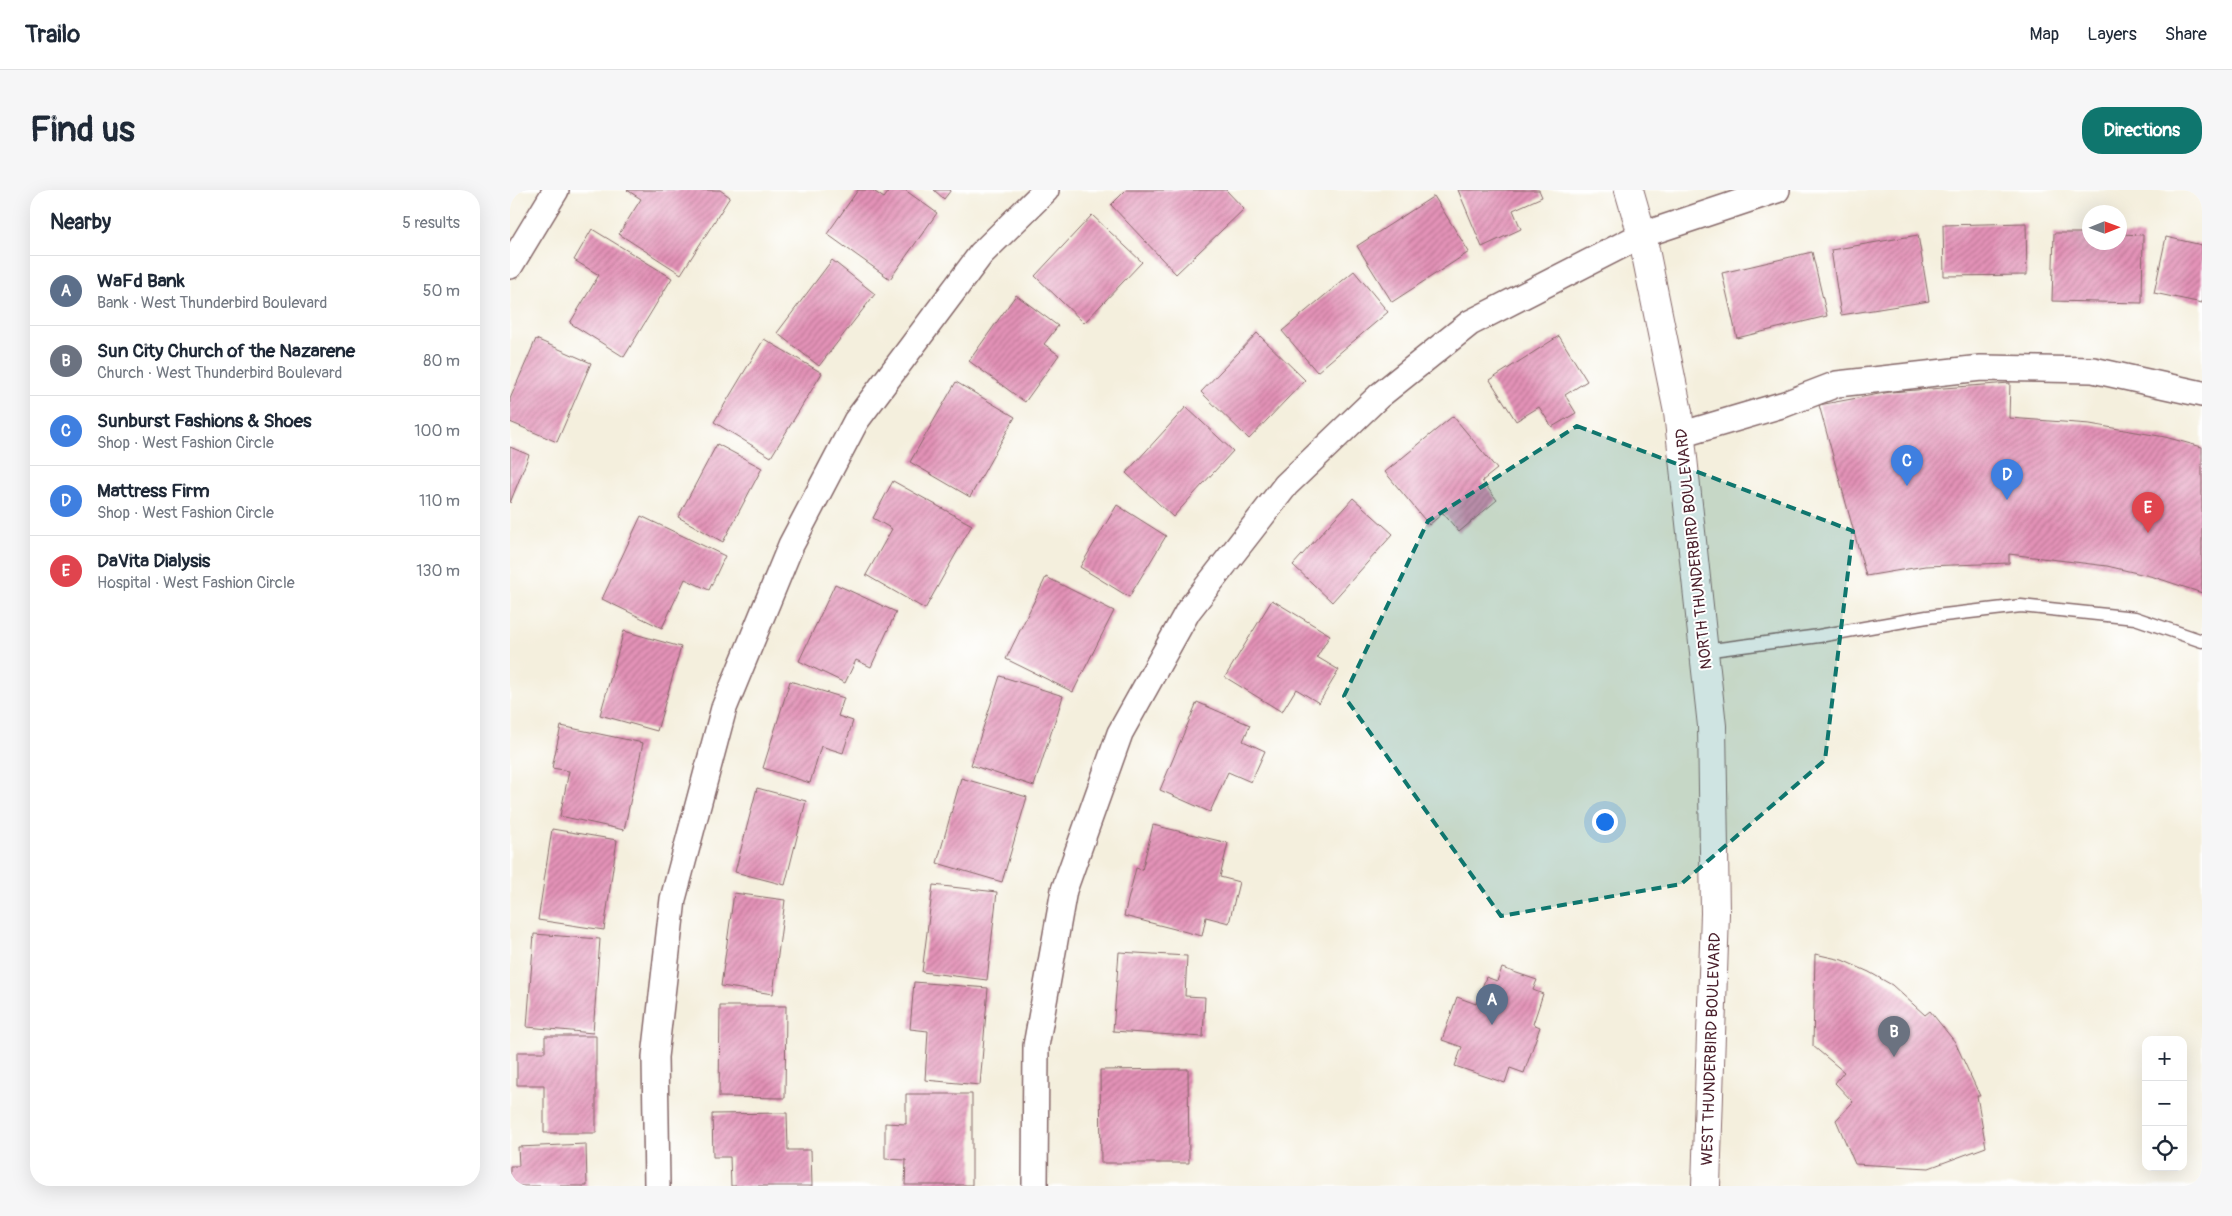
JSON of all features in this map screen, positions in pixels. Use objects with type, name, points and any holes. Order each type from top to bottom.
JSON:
[{"type":"street","points":[[510,266],[556,190]]},
{"type":"street","points":[[657,1186],[655,1057],[673,899],[724,708],[791,545],[856,421],[981,254],[1046,190]]},
{"type":"street","name":"NORTH THUNDERBIRD BOULEVARD","points":[[1629,190],[1642,235],[1678,412],[1712,726],[1715,913]]},
{"type":"street","points":[[1035,1186],[1036,1046],[1064,890],[1120,733],[1188,611],[1286,485],[1379,396],[1470,324],[1642,235],[1777,190]]},
{"type":"street","points":[[1680,435],[1785,404],[1836,384],[1980,368],[2093,370],[2202,394]]},
{"type":"street","name":"WEST THUNDERBIRD BOULEVARD","points":[[1706,1186],[1715,913]]},
{"type":"lane","points":[[1704,651],[1819,636],[1927,617],[2021,606],[2135,618],[2202,641]]},
{"type":"highlighted area","points":[[1577,426],[1853,531],[1825,760],[1681,884],[1501,916],[1344,696],[1428,521]]},
{"type":"building","points":[[627,190],[720,190],[730,197],[681,274],[619,234],[641,199]]},
{"type":"building","points":[[858,190],[872,190],[884,198],[890,190],[905,190],[937,213],[890,279],[827,234]]},
{"type":"building","points":[[934,190],[951,190],[944,199]]},
{"type":"building","points":[[1126,190],[1226,190],[1244,209],[1176,274],[1111,205]]},
{"type":"building","points":[[1458,190],[1539,190],[1542,197],[1513,210],[1521,229],[1482,247]]},
{"type":"building","points":[[1434,196],[1469,252],[1392,302],[1357,246]]},
{"type":"building","points":[[1092,215],[1142,262],[1084,323],[1035,276]]},
{"type":"building","points":[[2026,223],[2027,275],[1944,276],[1943,225]]},
{"type":"building","points":[[592,229],[672,278],[624,357],[570,323],[599,275],[574,260]]},
{"type":"building","points":[[2054,233],[2082,233],[2082,250],[2127,250],[2127,234],[2143,235],[2142,303],[2052,301]]},
{"type":"building","points":[[1918,235],[1929,301],[1841,315],[1831,250]]},
{"type":"building","points":[[2166,237],[2202,245],[2202,303],[2154,293]]},
{"type":"building","points":[[1812,252],[1827,316],[1737,338],[1722,273]]},
{"type":"building","points":[[832,260],[875,294],[819,366],[777,333]]},
{"type":"building","points":[[1354,271],[1388,312],[1317,372],[1282,331]]},
{"type":"building","points":[[1016,295],[1058,326],[1044,344],[1059,355],[1025,402],[969,361]]},
{"type":"building","points":[[1257,333],[1305,380],[1249,439],[1201,392]]},
{"type":"building","points":[[1559,336],[1587,381],[1565,395],[1576,413],[1552,427],[1539,407],[1516,421],[1490,380]]},
{"type":"building","points":[[536,339],[591,363],[557,442],[510,422],[510,399]]},
{"type":"building","points":[[764,339],[822,373],[771,457],[714,422]]},
{"type":"building","points":[[956,382],[1015,417],[970,497],[910,462]]},
{"type":"building","points":[[2010,383],[2009,418],[2090,424],[2165,437],[2202,447],[2202,593],[2154,577],[2107,566],[2009,554],[2009,563],[1925,566],[1866,576],[1819,405],[1890,392]]},
{"type":"building","points":[[1186,407],[1233,451],[1173,517],[1126,473]]},
{"type":"building","points":[[1453,416],[1497,469],[1482,481],[1497,500],[1459,532],[1443,513],[1429,525],[1385,472]]},
{"type":"building","points":[[717,444],[762,468],[723,542],[678,517]]},
{"type":"building","points":[[510,447],[529,455],[510,503]]},
{"type":"building","points":[[893,481],[972,525],[925,609],[866,575],[892,529],[873,518]]},
{"type":"building","points":[[1353,498],[1393,534],[1332,602],[1293,565]]},
{"type":"building","points":[[1117,505],[1166,536],[1129,597],[1080,567]]},
{"type":"building","points":[[641,516],[725,556],[709,590],[685,579],[662,628],[602,599]]},
{"type":"building","points":[[1046,577],[1114,611],[1073,692],[1006,659]]},
{"type":"building","points":[[835,584],[896,612],[871,667],[856,660],[845,683],[799,661]]},
{"type":"building","points":[[1272,600],[1330,635],[1317,657],[1339,670],[1319,703],[1296,689],[1282,712],[1225,677]]},
{"type":"building","points":[[624,631],[681,647],[657,731],[600,715]]},
{"type":"building","points":[[1000,676],[1063,696],[1034,786],[971,765]]},
{"type":"building","points":[[790,681],[844,698],[838,716],[853,721],[843,753],[821,746],[810,783],[763,768]]},
{"type":"building","points":[[1197,702],[1250,725],[1243,741],[1265,751],[1251,782],[1228,772],[1210,812],[1160,790]]},
{"type":"building","points":[[561,726],[643,743],[624,830],[560,816],[569,771],[552,768]]},
{"type":"building","points":[[961,778],[1027,797],[1002,882],[937,863]]},
{"type":"building","points":[[757,788],[806,801],[785,885],[735,872]]},
{"type":"building","points":[[1153,825],[1228,843],[1220,877],[1239,882],[1229,923],[1206,917],[1202,936],[1124,916],[1136,868],[1142,870]]},
{"type":"building","points":[[552,829],[617,840],[604,930],[538,920]]},
{"type":"building","points":[[933,885],[997,892],[987,980],[922,972]]},
{"type":"building","points":[[734,893],[785,900],[773,994],[721,986]]},
{"type":"building","points":[[534,934],[600,939],[593,1033],[527,1027]]},
{"type":"building","points":[[1119,952],[1187,956],[1185,996],[1205,997],[1203,1037],[1113,1031]]},
{"type":"building","points":[[1815,954],[1842,960],[1869,972],[1892,985],[1925,1015],[1930,1011],[1955,1042],[1980,1096],[1977,1096],[1986,1147],[1929,1168],[1855,1164],[1836,1120],[1853,1102],[1835,1083],[1844,1072],[1813,1046]]},
{"type":"building","points":[[1502,968],[1537,980],[1533,990],[1543,994],[1533,1024],[1540,1027],[1524,1073],[1510,1068],[1505,1083],[1455,1066],[1462,1047],[1442,1040],[1457,997],[1476,1004],[1486,977],[1497,981]]},
{"type":"building","points":[[914,982],[988,988],[980,1085],[925,1080],[928,1031],[910,1029]]},
{"type":"building","points":[[720,1006],[786,1006],[785,1098],[719,1097]]},
{"type":"building","points":[[545,1036],[596,1036],[596,1133],[544,1133],[544,1085],[517,1085],[517,1052],[545,1052]]},
{"type":"building","points":[[1188,1069],[1189,1163],[1101,1163],[1100,1070]]},
{"type":"building","points":[[906,1094],[972,1094],[972,1185],[905,1185],[906,1160],[885,1159],[885,1123],[906,1124]]},
{"type":"building","points":[[787,1113],[788,1150],[811,1150],[812,1186],[731,1186],[730,1157],[713,1157],[712,1114]]},
{"type":"building","points":[[586,1144],[587,1186],[510,1186],[510,1166],[519,1166],[518,1147]]},
{"type":"place","name":"Sunburst Fashions & Shoes","points":[[1907,486]]},
{"type":"place","name":"Mattress Firm","points":[[2007,500]]},
{"type":"place","name":"DaVita Dialysis","points":[[2148,533]]},
{"type":"place","name":"WaFd Bank","points":[[1492,1025]]},
{"type":"place","name":"Sun City Church of the Nazarene","points":[[1894,1057]]}]
